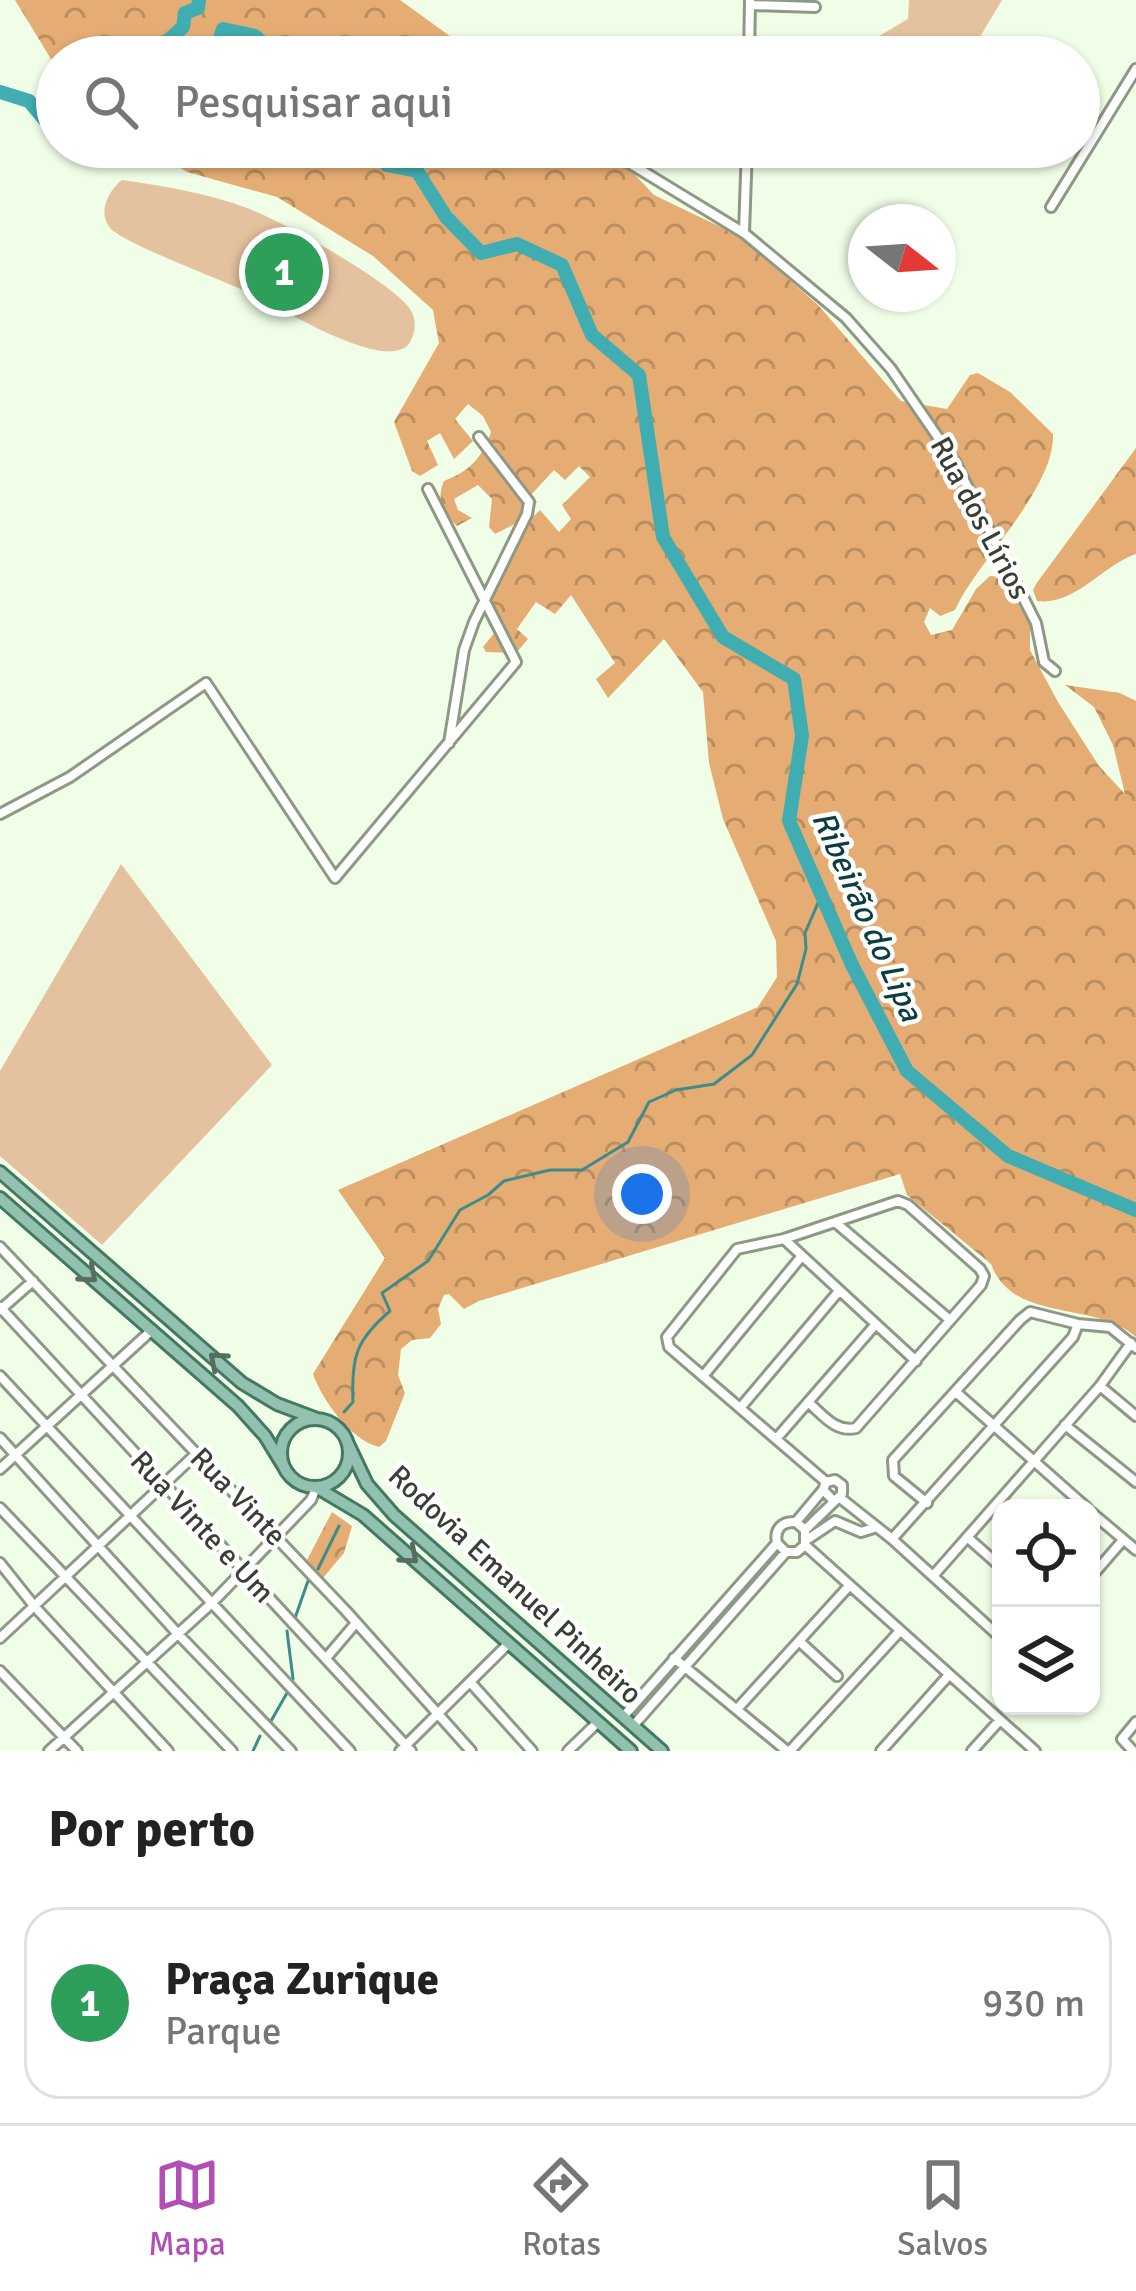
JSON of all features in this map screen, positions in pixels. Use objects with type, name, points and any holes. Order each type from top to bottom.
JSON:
[{"type":"main road","points":[[0,1172],[242,1383],[277,1404],[336,1426],[348,1444],[348,1460],[341,1474],[330,1484],[303,1485],[284,1467],[252,1419],[0,1198]]},
{"type":"main road","points":[[284,1467],[281,1451],[286,1435],[304,1420],[316,1419]]},
{"type":"main road","name":"Rodovia Emanuel Pinheiro","points":[[348,1444],[367,1484],[394,1515],[662,1751]]},
{"type":"main road","name":"Rodovia Emanuel Pinheiro","points":[[316,1487],[363,1515],[631,1751]]},
{"type":"street","points":[[749,36],[750,2],[815,7]]},
{"type":"street","points":[[1100,127],[1136,69]]},
{"type":"street","name":"Rua dos Lírios","points":[[637,168],[744,233],[846,318],[901,382],[955,462],[1036,623],[1044,662],[1054,671]]},
{"type":"street","points":[[744,233],[746,168]]},
{"type":"street","points":[[1051,207],[1075,168]]},
{"type":"street","points":[[447,748],[464,650],[529,502],[478,436]]},
{"type":"street","points":[[0,814],[70,777],[206,683],[334,878],[516,662],[428,489]]},
{"type":"street","points":[[809,1402],[834,1424],[847,1431],[856,1428],[981,1286],[980,1269],[908,1205],[898,1201],[737,1249],[667,1337],[669,1347],[741,1406],[836,1498],[892,1539],[992,1630]]},
{"type":"street","points":[[835,1222],[950,1320]]},
{"type":"street","points":[[784,1238],[916,1361]]},
{"type":"street","name":"Rua Vinte","points":[[0,1247],[276,1536],[471,1751]]},
{"type":"street","points":[[704,1375],[801,1258]]},
{"type":"street","points":[[0,1309],[33,1281]]},
{"type":"street","points":[[741,1406],[839,1291]]},
{"type":"street","name":"Rua Vinte e Um","points":[[0,1309],[327,1657],[406,1749],[508,1643]]},
{"type":"street","points":[[926,1503],[894,1476],[893,1460],[1030,1312],[1110,1327],[1133,1346],[1001,1499]]},
{"type":"street","points":[[776,1439],[876,1324]]},
{"type":"street","points":[[892,1539],[996,1427],[1073,1337],[1078,1324]]},
{"type":"street","points":[[0,1469],[152,1330]]},
{"type":"street","points":[[0,1376],[350,1751]]},
{"type":"street","points":[[1100,1386],[1136,1416]]},
{"type":"street","points":[[957,1393],[1076,1499]]},
{"type":"street","points":[[1065,1425],[1136,1482]]},
{"type":"street","points":[[0,1438],[291,1751]]},
{"type":"street","points":[[0,1638],[196,1454]]},
{"type":"street","points":[[777,1543],[786,1552],[797,1552],[842,1485],[835,1480],[825,1486],[796,1522]]},
{"type":"street","points":[[49,1751],[213,1602],[311,1500],[316,1487]]},
{"type":"street","points":[[0,1508],[232,1751]]},
{"type":"street","points":[[933,1576],[992,1509]]},
{"type":"street","points":[[1100,1520],[1136,1550]]},
{"type":"street","points":[[628,1721],[674,1658],[777,1543],[778,1529],[789,1521],[796,1522],[849,1586],[1035,1751]]},
{"type":"street","points":[[806,1538],[835,1521],[861,1532],[877,1527]]},
{"type":"street","points":[[967,1537],[992,1560]]},
{"type":"street","points":[[1100,1566],[1123,1540]]},
{"type":"street","points":[[628,1721],[687,1668],[786,1552]]},
{"type":"street","points":[[0,1564],[5,1577],[168,1751]]},
{"type":"street","points":[[738,1708],[849,1586]]},
{"type":"street","points":[[327,1657],[356,1623]]},
{"type":"street","points":[[674,1658],[788,1751],[899,1632]]},
{"type":"street","points":[[799,1641],[837,1676]]},
{"type":"street","points":[[0,1671],[76,1751]]},
{"type":"street","points":[[881,1751],[948,1676]]},
{"type":"street","points":[[471,1683],[532,1751]]},
{"type":"street","points":[[972,1751],[1000,1720]]},
{"type":"street","points":[[1133,1751],[1123,1739],[1136,1722]]},
{"type":"street","points":[[568,1751],[598,1723]]},
{"type":"green space","points":[[15,0],[400,0],[450,36],[37,36]]},
{"type":"green space","points":[[180,168],[629,168],[654,195],[752,247],[819,306],[901,401],[947,409],[970,375],[978,373],[1010,392],[1053,434],[1042,478],[955,610],[940,616],[930,608],[924,622],[931,635],[952,630],[976,589],[990,576],[1003,577],[1030,614],[1030,650],[1058,702],[1099,766],[1125,794],[1113,745],[1094,707],[1065,685],[1120,693],[1136,701],[1136,1337],[1099,1318],[1017,1296],[991,1264],[907,1195],[900,1174],[464,1309],[449,1294],[444,1295],[438,1309],[441,1324],[430,1338],[412,1340],[401,1349],[398,1375],[405,1393],[386,1441],[379,1447],[368,1443],[339,1418],[313,1374],[385,1258],[338,1190],[758,1007],[777,977],[776,941],[723,819],[709,763],[703,692],[664,639],[608,698],[596,679],[615,663],[571,595],[555,614],[536,602],[517,629],[528,639],[516,653],[486,652],[483,647],[496,631],[489,626],[490,596],[511,547],[540,510],[559,532],[571,519],[562,505],[590,477],[579,466],[565,480],[554,470],[531,495],[537,502],[513,525],[495,534],[489,527],[492,499],[478,485],[454,499],[458,510],[472,518],[457,526],[442,506],[442,488],[444,481],[468,468],[484,449],[491,432],[483,416],[468,404],[455,419],[473,441],[454,459],[440,433],[427,441],[438,465],[420,476],[412,471],[394,422],[439,343],[433,310],[373,256],[277,197]]},
{"type":"green space","points":[[1136,448],[1136,554],[1064,597],[1037,601],[1036,584]]},
{"type":"green space","points":[[332,1512],[352,1526],[344,1553],[323,1578],[307,1560]]},
{"type":"shaded area","points":[[909,0],[1002,0],[981,36],[879,36],[908,19]]},
{"type":"shaded area","points":[[122,180],[232,203],[309,238],[399,297],[414,318],[410,341],[402,349],[388,351],[351,343],[119,235],[106,222],[105,208]]},
{"type":"shaded area","points":[[121,864],[272,1065],[102,1245],[0,1156],[0,1071]]},
{"type":"waterway","name":"Ribeirão do Lipa","points":[[173,36],[183,27],[185,13],[198,8],[199,0]]},
{"type":"waterway","name":"Ribeirão do Lipa","points":[[220,36],[223,29],[255,36]]},
{"type":"waterway","name":"Ribeirão do Lipa","points":[[0,92],[29,101],[36,109]]},
{"type":"waterway","name":"Ribeirão do Lipa","points":[[402,168],[417,171],[446,217],[481,253],[517,244],[562,265],[592,335],[639,375],[663,537],[723,637],[794,679],[802,736],[789,821],[852,965],[907,1071],[1008,1156],[1136,1210]]},
{"type":"waterway","points":[[344,1412],[353,1402],[358,1350],[390,1311],[382,1293],[428,1261],[460,1210],[504,1181],[550,1170],[582,1170],[628,1142],[649,1102],[676,1090],[714,1084],[752,1055],[797,984],[805,933],[822,894]]},
{"type":"waterway","points":[[318,1569],[339,1526]]},
{"type":"waterway","points":[[295,1618],[308,1581]]},
{"type":"waterway","points":[[287,1631],[293,1679]]},
{"type":"waterway","points":[[271,1721],[287,1693]]},
{"type":"waterway","points":[[253,1751],[260,1736]]},
{"type":"place","name":"Praça Zurique","points":[[284,272]]}]
